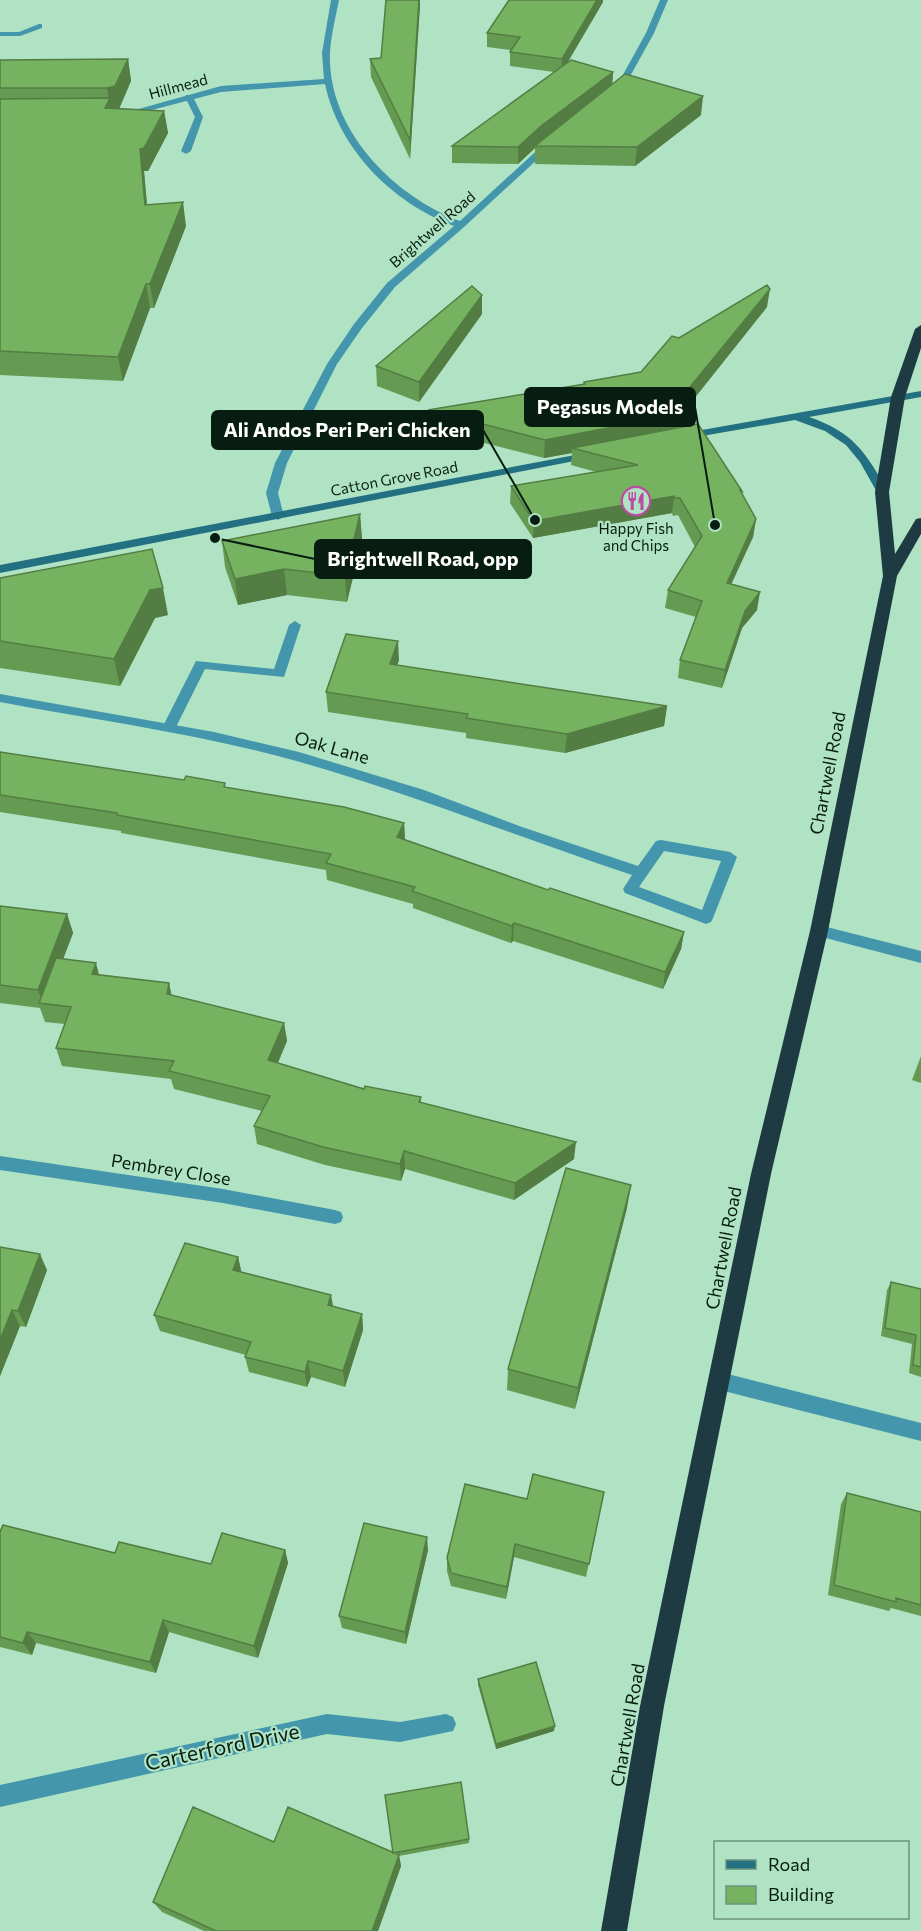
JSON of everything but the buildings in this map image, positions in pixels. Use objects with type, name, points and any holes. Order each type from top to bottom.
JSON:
[{"type":"highway","name":"Chartwell Road","points":[[615,1931],[652,1706],[761,1174],[819,931],[890,576],[882,492],[897,397],[921,329]]},
{"type":"highway","name":"Chartwell Road","points":[[890,576],[921,522]]},
{"type":"street","points":[[335,0],[325,66],[336,108],[354,144],[375,169],[420,208],[438,219],[461,225]]},
{"type":"street","points":[[609,98],[618,92],[664,0]]},
{"type":"street","points":[[0,34],[20,34],[39,26]]},
{"type":"street","points":[[20,34],[33,42]]},
{"type":"street","name":"Hillmead","points":[[111,116],[240,86],[328,81]]},
{"type":"street","points":[[186,151],[199,117],[189,97]]},
{"type":"street","name":"Brightwell Road","points":[[278,516],[272,493],[281,463],[332,364],[358,326],[391,285],[554,140]]},
{"type":"street","points":[[676,438],[921,394]]},
{"type":"street","points":[[794,416],[835,430],[848,441],[861,453],[882,492]]},
{"type":"street","name":"Catton Grove Road","points":[[0,569],[598,453]]},
{"type":"street","points":[[169,728],[201,664],[279,674],[295,625]]},
{"type":"street","name":"Oak Lane","points":[[0,698],[169,728],[299,757],[419,794],[517,831],[642,873]]},
{"type":"street","points":[[662,845],[730,857],[706,918],[630,889],[642,873],[662,845]]},
{"type":"street","points":[[819,931],[921,957]]},
{"type":"street","name":"Pembrey Close","points":[[0,1163],[224,1196],[334,1217]]},
{"type":"street","points":[[720,1381],[921,1432]]},
{"type":"street","name":"Carterford Drive","points":[[0,1796],[327,1724],[400,1732],[446,1724]]},
{"type":"place","name":"Happy Fish and Chips","points":[[636,501]]},
{"type":"place","name":"Ali Andos Peri Peri Chicken","points":[[535,520]]},
{"type":"place","name":"Pegasus Models","points":[[715,525]]},
{"type":"place","name":"Brightwell Road, opp","points":[[215,538]]}]
